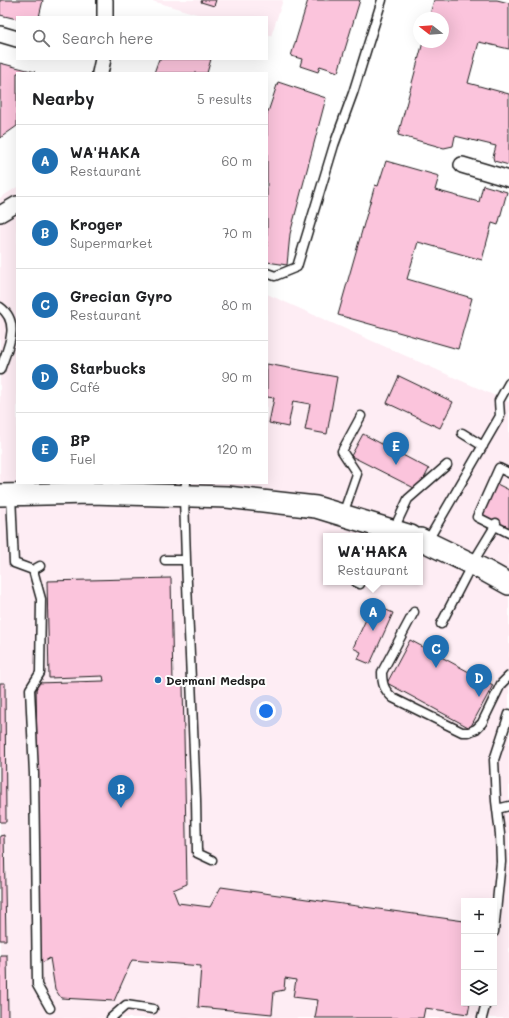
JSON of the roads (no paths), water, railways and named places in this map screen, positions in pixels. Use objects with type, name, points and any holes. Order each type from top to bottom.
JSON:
[{"type":"street","points":[[105,0],[105,16]]},
{"type":"street","points":[[0,34],[16,39]]},
{"type":"street","points":[[462,165],[509,179]]},
{"type":"street","points":[[0,214],[16,205]]},
{"type":"street","points":[[11,493],[92,488],[185,490],[227,498],[316,506],[400,533]]},
{"type":"street","points":[[423,542],[472,564],[509,584]]},
{"type":"lane","points":[[268,273],[275,276],[297,267],[334,145],[353,93],[382,0]]},
{"type":"lane","points":[[0,307],[7,312],[13,329],[0,370]]},
{"type":"lane","points":[[416,533],[483,446],[500,416],[499,401],[509,383]]},
{"type":"lane","points":[[343,515],[357,474],[342,451],[361,416]]},
{"type":"lane","points":[[462,433],[483,446]]},
{"type":"lane","points":[[412,533],[408,499],[447,465]]},
{"type":"lane","points":[[509,473],[499,468],[477,517],[496,524],[509,533]]},
{"type":"lane","points":[[185,490],[186,560],[197,853],[212,860]]},
{"type":"lane","points":[[11,493],[14,563],[36,568],[41,599],[40,673],[30,689],[34,774],[37,985],[50,1008]]},
{"type":"lane","points":[[441,624],[472,564],[496,524]]},
{"type":"lane","points":[[165,560],[186,560]]},
{"type":"lane","points":[[414,612],[382,672],[382,679],[386,691],[393,698],[462,732],[469,732],[482,724],[501,684],[509,676]]},
{"type":"lane","points":[[497,898],[500,862],[500,834],[494,760],[509,714]]},
{"type":"lane","points":[[497,809],[509,806]]},
{"type":"lane","points":[[111,1018],[126,1005],[153,1009]]},
{"type":"lane","points":[[482,1018],[485,1006]]},
{"type":"place","name":"BP","points":[[396,465]]},
{"type":"place","name":"WA'HAKA","points":[[373,631]]},
{"type":"place","name":"Grecian Gyro","points":[[436,668]]},
{"type":"place","name":"Dermani Medspa","points":[[158,680]]},
{"type":"place","name":"Starbucks","points":[[479,697]]},
{"type":"place","name":"Kroger","points":[[121,808]]}]
